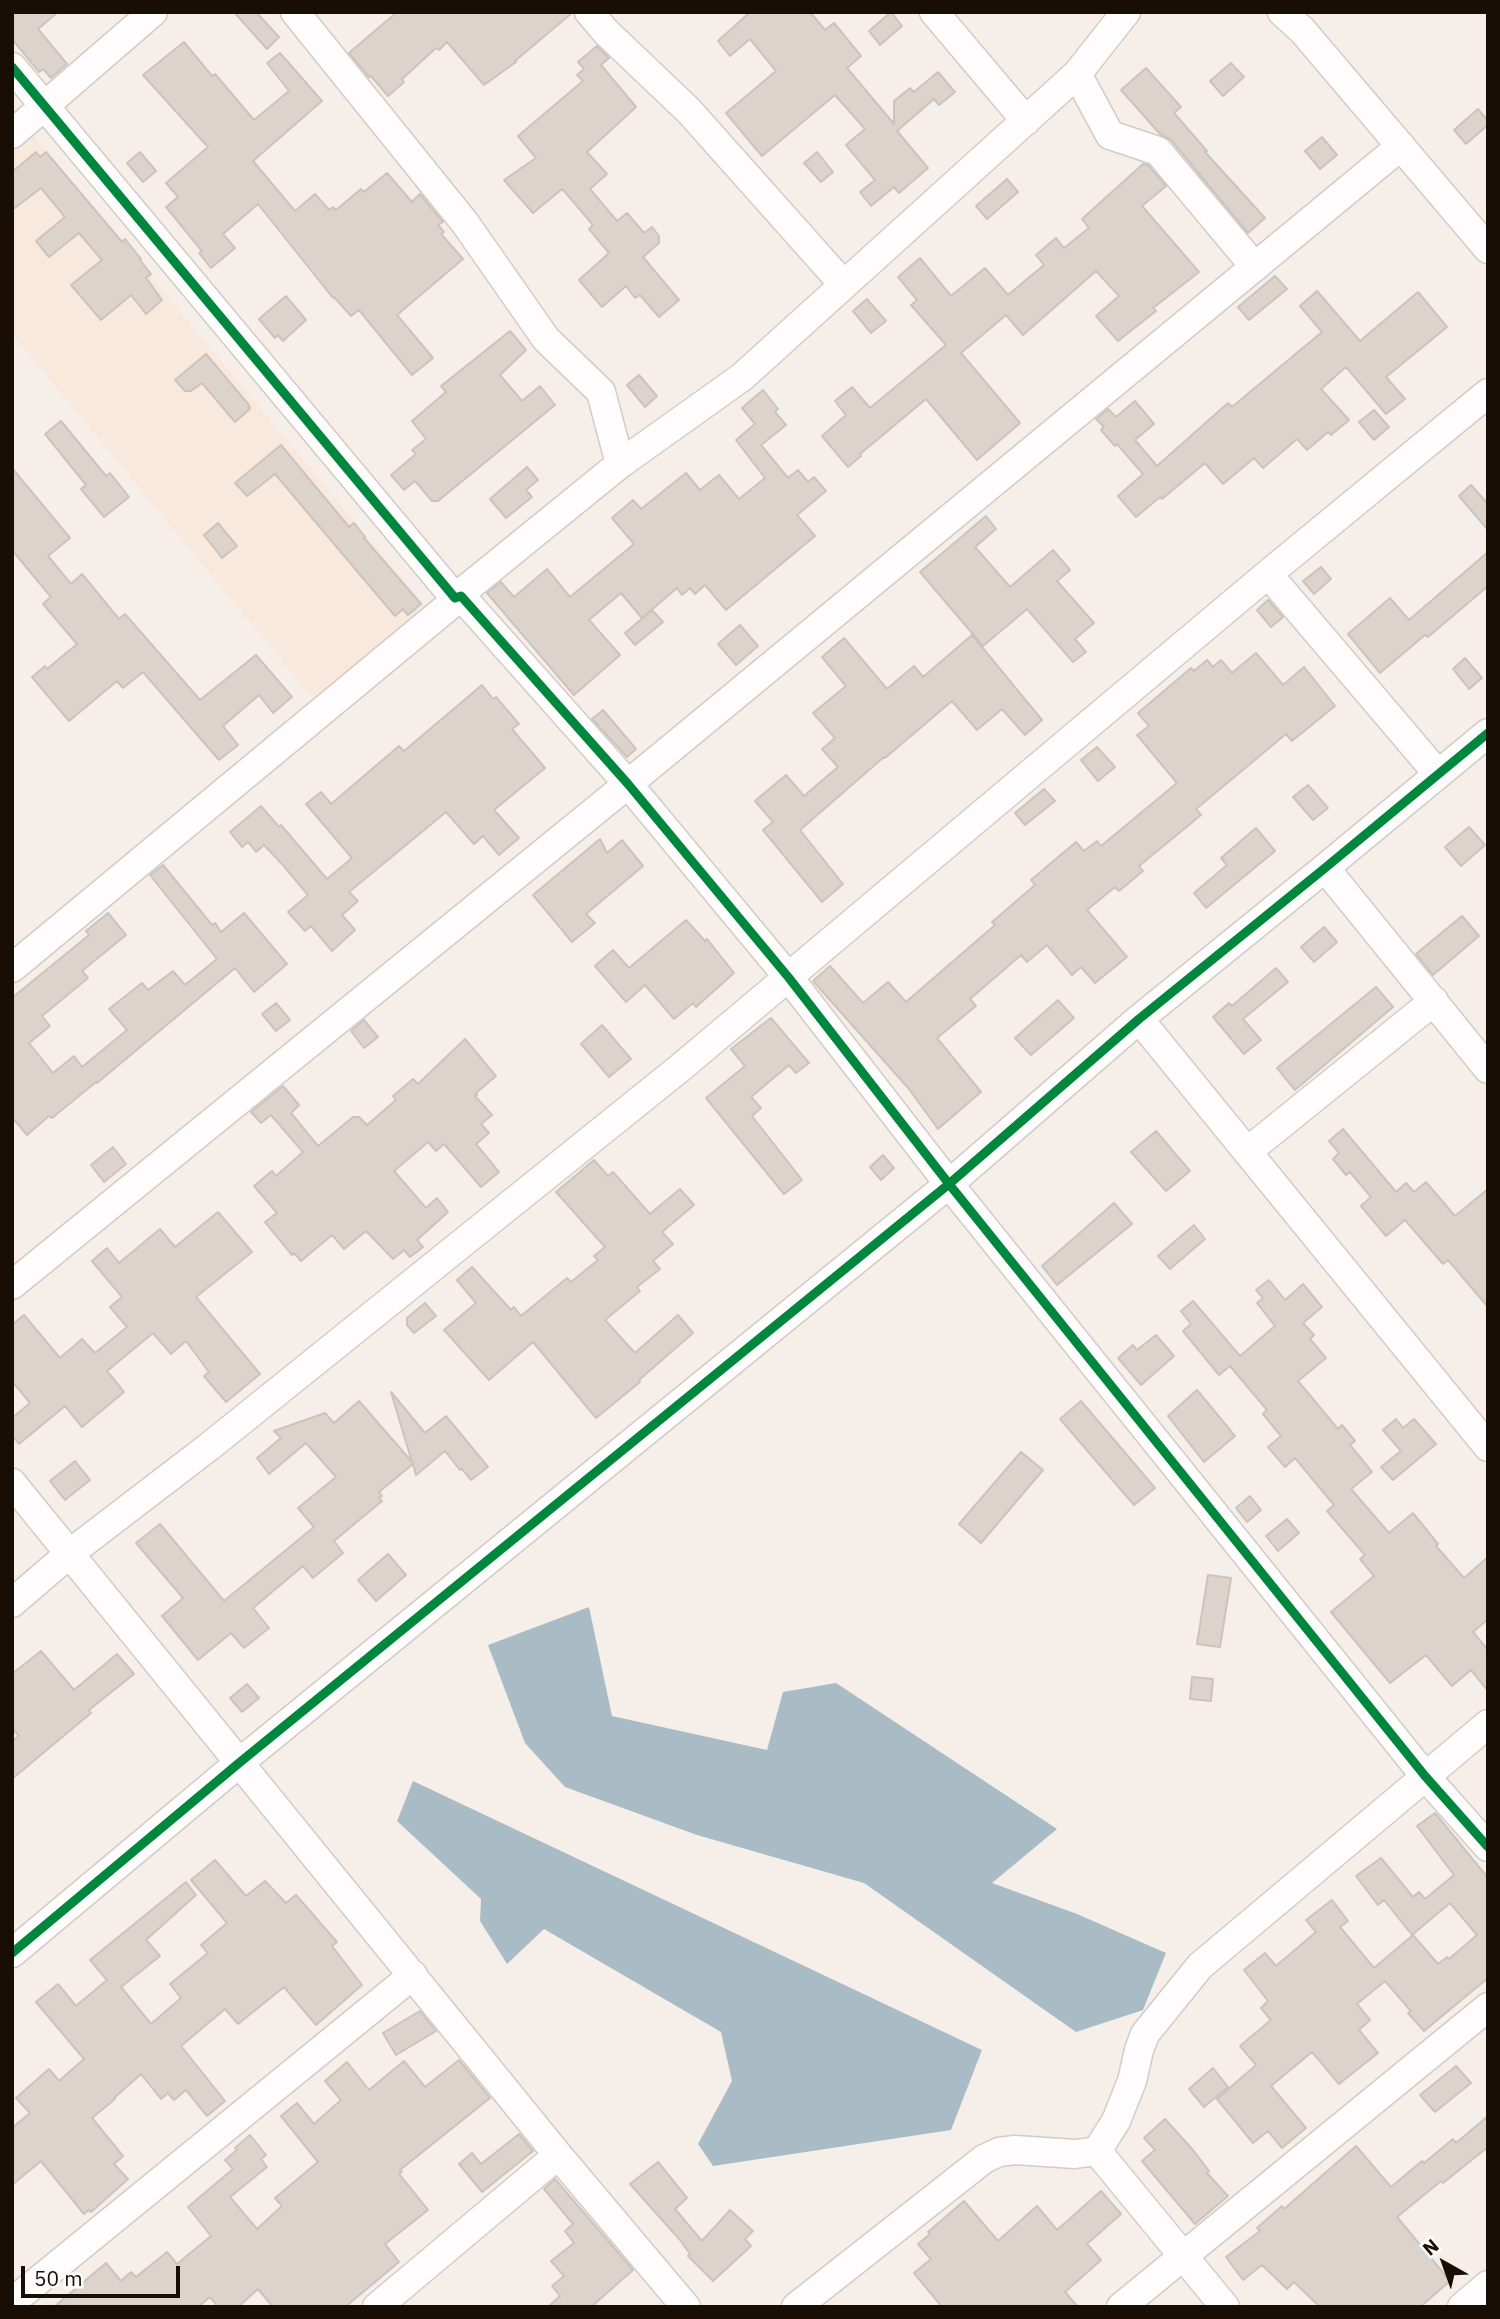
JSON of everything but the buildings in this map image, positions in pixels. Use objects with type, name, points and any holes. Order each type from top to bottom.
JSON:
[{"type":"street","points":[[12,134],[153,12]]},
{"type":"street","points":[[295,12],[465,223],[546,339],[601,393],[620,464]]},
{"type":"street","points":[[589,12],[606,32],[689,111],[844,285]]},
{"type":"street","points":[[934,12],[1026,121]]},
{"type":"street","points":[[12,968],[620,464],[742,377],[1077,74],[1126,12]]},
{"type":"street","points":[[1282,12],[1302,30],[1488,249]]},
{"type":"street","points":[[12,67],[458,597],[628,784],[789,978],[949,1184],[1425,1776],[1488,1847]]},
{"type":"street","points":[[1077,74],[1110,135],[1158,151],[1255,267]]},
{"type":"street","points":[[12,1285],[628,784],[1401,146]]},
{"type":"street","points":[[12,1603],[680,1068],[1268,574],[1488,393]]},
{"type":"street","points":[[1268,574],[1438,774]]},
{"type":"street","points":[[12,1953],[239,1763],[949,1184],[1139,1019],[1488,733]]},
{"type":"street","points":[[1325,868],[1488,1069]]},
{"type":"street","points":[[1248,1151],[1434,1001]]},
{"type":"street","points":[[1139,1019],[1488,1447]]},
{"type":"street","points":[[12,1483],[558,2155],[686,2307]]},
{"type":"street","points":[[796,2307],[984,2160],[999,2152],[1014,2150],[1076,2154],[1097,2151],[1116,2121],[1132,2081],[1145,2034],[1200,1966],[1488,1724]]},
{"type":"street","points":[[12,2302],[413,1975]]},
{"type":"street","points":[[1121,2307],[1488,2007]]},
{"type":"street","points":[[1097,2151],[1225,2307]]},
{"type":"street","points":[[377,2307],[558,2155]]},
{"type":"street","points":[[1462,2307],[1488,2286]]},
{"type":"shaded area","points":[[12,110],[436,619],[315,701],[12,334]]},
{"type":"water","points":[[589,1607],[612,1716],[767,1750],[783,1692],[836,1683],[1057,1829],[992,1883],[1077,1914],[1166,1953],[1143,2010],[1076,2032],[864,1883],[697,1835],[565,1787],[525,1743],[488,1645]]},
{"type":"water","points":[[413,1781],[982,2050],[951,2130],[713,2166],[698,2144],[732,2081],[721,2032],[544,1929],[507,1964],[480,1921],[481,1899],[397,1821]]},
{"type":"cycle path","points":[[12,67],[455,598],[461,596],[628,784],[789,978],[949,1184],[1425,1776],[1488,1847]]},
{"type":"cycle path","points":[[12,1953],[239,1763],[949,1184],[1139,1019],[1488,733]]}]
